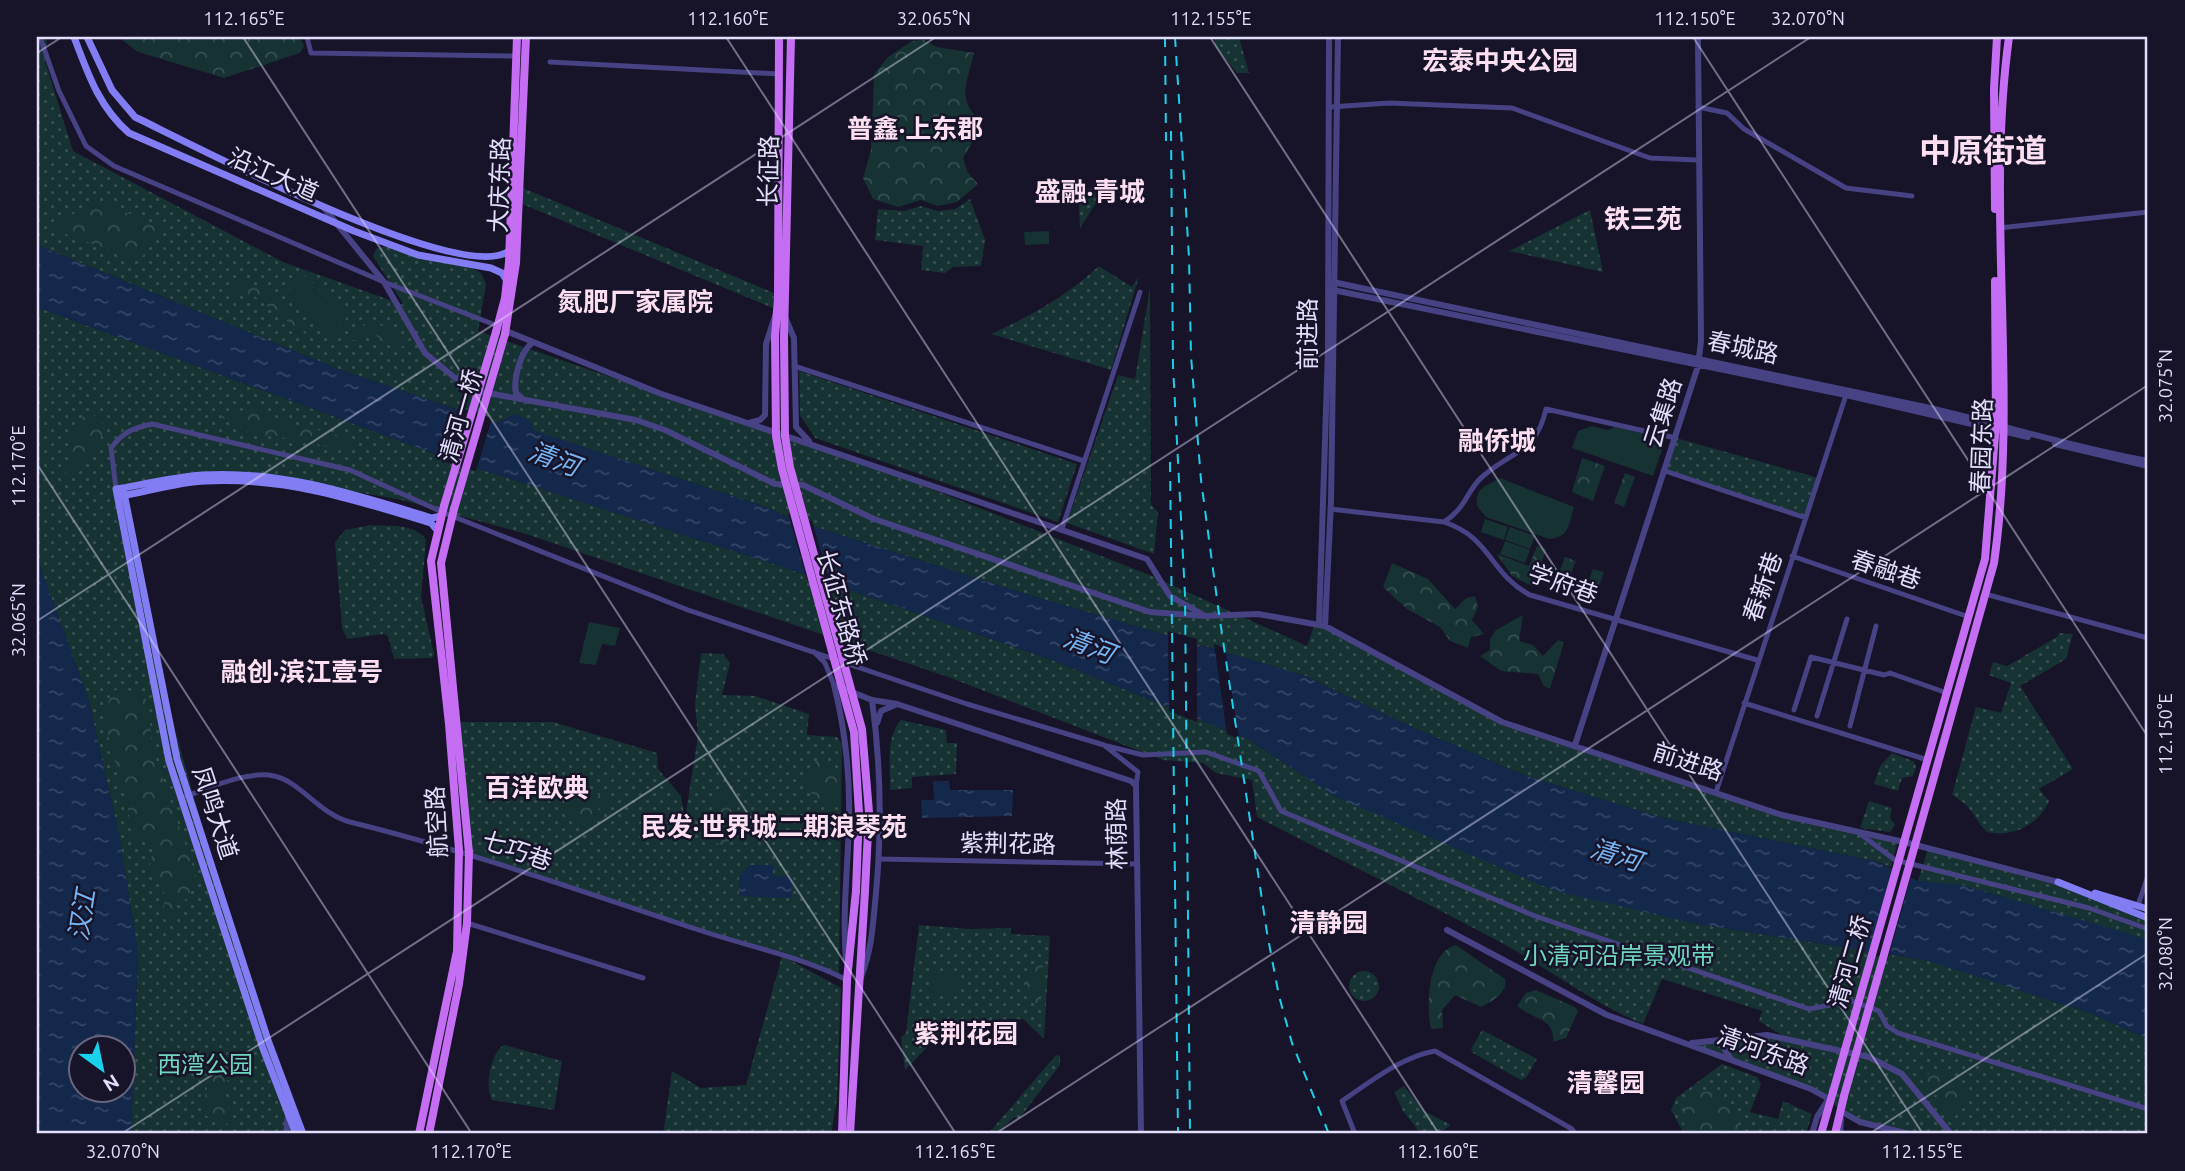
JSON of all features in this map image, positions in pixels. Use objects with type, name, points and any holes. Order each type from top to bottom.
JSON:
[{"type":"main road","name":"沿江大道","points":[[74,37],[99,98],[110,117],[129,133],[338,224],[418,255],[491,268],[502,273],[507,281]]},
{"type":"main road","name":"沿江大道","points":[[87,37],[112,90],[135,117],[324,207],[421,244],[478,256],[501,257],[509,251]]},
{"type":"main road","name":"大庆东路","points":[[501,331],[509,251],[517,37]]},
{"type":"main road","name":"大庆东路","points":[[501,331],[516,262],[526,37]]},
{"type":"main road","name":"长征路","points":[[779,37],[778,298],[781,314]]},
{"type":"main road","name":"长征路","points":[[781,314],[786,307],[791,37]]},
{"type":"main road","name":"春园东路","points":[[1904,842],[1969,617],[1989,533],[2000,429],[1994,89],[1996,38]]},
{"type":"main road","name":"春园东路","points":[[1915,845],[1985,594],[1998,536],[1999,228],[2003,91],[2009,38]]},
{"type":"main road","name":"长征东路桥","points":[[781,314],[776,436],[782,469],[854,732],[860,891]]},
{"type":"main road","name":"清河一桥","points":[[443,511],[501,331]]},
{"type":"main road","name":"清河一桥","points":[[453,512],[501,331]]},
{"type":"main road","points":[[120,492],[195,476],[258,475],[327,486],[432,518],[443,511]]},
{"type":"main road","points":[[120,492],[203,481],[292,484],[324,490],[431,523],[437,530]]},
{"type":"main road","name":"凤鸣大道","points":[[120,492],[185,797],[262,1046],[296,1134]]},
{"type":"main road","name":"航空路","points":[[419,1134],[457,951],[459,850],[449,724],[432,595],[432,556],[443,511]]},
{"type":"main road","name":"航空路","points":[[429,1134],[459,984],[467,923],[469,853],[458,722],[443,605],[442,558],[453,512]]},
{"type":"main road","points":[[432,556],[442,558]]},
{"type":"main road","name":"凤鸣大道","points":[[185,797],[303,1134]]},
{"type":"main road","name":"清河二桥","points":[[1831,1095],[1904,842]]},
{"type":"main road","name":"清河二桥","points":[[1842,1115],[1844,1096],[1915,845]]},
{"type":"main road","points":[[2058,882],[2148,909]]},
{"type":"main road","points":[[2058,882],[2148,918]]},
{"type":"main road","points":[[842,1134],[848,980],[860,891]]},
{"type":"main road","points":[[850,1134],[860,891]]},
{"type":"main road","points":[[1821,1134],[1831,1095]]},
{"type":"main road","points":[[1838,1134],[1842,1115]]},
{"type":"street","points":[[40,37],[58,91],[86,146],[114,166],[501,331],[659,393],[1147,559],[1170,596],[1205,616]]},
{"type":"street","points":[[307,37],[312,53],[515,57]]},
{"type":"street","name":"前进路","points":[[1329,37],[1333,106]]},
{"type":"street","name":"前进路","points":[[1338,37],[1333,106],[1330,509],[1322,625],[1502,722],[1782,816],[1904,842],[2058,882]]},
{"type":"street","name":"云集路","points":[[1575,745],[1699,362],[1698,37]]},
{"type":"street","points":[[550,62],[779,74]]},
{"type":"street","points":[[1333,106],[1389,103],[1512,108],[1650,158],[1697,160]]},
{"type":"street","points":[[1698,107],[1727,113],[1744,129],[1846,188],[1912,196]]},
{"type":"street","points":[[324,207],[384,282],[425,353],[435,364],[482,393],[636,420],[666,430],[775,484],[803,485],[874,519],[1150,612],[1205,616],[1258,614],[1322,625]]},
{"type":"street","points":[[1999,228],[2148,212]]},
{"type":"street","name":"春城路","points":[[1331,281],[2148,463]]},
{"type":"street","name":"前进路","points":[[1324,609],[1331,290]]},
{"type":"street","name":"春城路","points":[[1331,290],[1699,362],[2000,429]]},
{"type":"street","points":[[1062,529],[1140,292]]},
{"type":"street","points":[[781,314],[794,338],[794,437]]},
{"type":"street","points":[[765,428],[766,344],[781,314]]},
{"type":"street","points":[[521,338],[525,350]]},
{"type":"street","points":[[527,402],[515,390],[525,350],[532,343]]},
{"type":"street","points":[[794,366],[1084,461]]},
{"type":"street","name":"春新巷","points":[[1716,792],[1757,660],[1846,395]]},
{"type":"street","points":[[1330,509],[1444,522],[1467,502],[1483,475],[1541,432],[1546,409],[1676,438]]},
{"type":"street","points":[[747,423],[760,420],[765,415]]},
{"type":"street","points":[[794,418],[799,432],[813,444]]},
{"type":"street","points":[[120,492],[111,447],[127,431],[152,424],[350,470],[443,511],[453,512],[688,610],[967,704],[1143,755],[1206,752],[1259,771],[1282,811],[1535,916],[1809,1009],[1852,1000],[1879,1011],[1887,1026],[1898,1033],[2148,1109]]},
{"type":"street","points":[[1665,471],[1805,518]]},
{"type":"street","name":"学府巷","points":[[1444,522],[1468,530],[1508,581],[1530,595],[1757,660]]},
{"type":"street","name":"春融巷","points":[[1793,556],[1969,617]]},
{"type":"street","points":[[1985,594],[2148,638]]},
{"type":"street","points":[[1309,621],[1324,609],[1333,626],[1341,634]]},
{"type":"street","points":[[1817,716],[1847,619]]},
{"type":"street","points":[[1850,726],[1876,625]]},
{"type":"street","points":[[804,647],[825,663],[834,685],[843,723],[849,819],[842,915],[848,980]]},
{"type":"street","points":[[1794,710],[1811,657],[1884,676],[1890,673],[1947,693]]},
{"type":"street","name":"林荫路","points":[[834,685],[872,700],[897,704],[1121,777],[1136,786],[1142,1134]]},
{"type":"street","points":[[857,989],[870,954],[879,859],[881,801],[872,700]]},
{"type":"street","points":[[1744,703],[1928,760]]},
{"type":"street","points":[[876,732],[881,712],[897,704]]},
{"type":"street","points":[[1104,745],[1138,772],[1136,786]]},
{"type":"street","name":"七巧巷","points":[[185,797],[257,775],[274,776],[289,782],[338,818],[469,853],[848,980]]},
{"type":"street","points":[[1858,832],[1895,860],[2089,908],[2148,929]]},
{"type":"street","name":"紫荆花路","points":[[879,859],[1137,864]]},
{"type":"street","points":[[2138,905],[2148,876]]},
{"type":"street","points":[[467,923],[643,978]]},
{"type":"street","name":"清河东路","points":[[1447,930],[1607,1015],[1831,1095]]},
{"type":"street","name":"清河东路","points":[[1683,1043],[1767,1035],[1785,1036],[1886,1064],[1916,1088],[1951,1134]]},
{"type":"street","points":[[1734,1040],[1727,1044],[1725,1051],[1734,1060]]},
{"type":"street","points":[[1355,1134],[1342,1101],[1388,1070],[1422,1053],[1435,1051],[1572,1129],[1575,1134]]},
{"type":"street","points":[[1812,1134],[1817,1117],[1831,1095]]},
{"type":"street","points":[[286,1134],[288,1113]]},
{"type":"street","points":[[1842,1115],[1909,1134]]},
{"type":"street","points":[[1943,1124],[1943,1134]]},
{"type":"green space","points":[[37,37],[47,37],[45,61],[73,151],[283,262],[404,305],[373,256],[377,248],[388,246],[470,267],[481,273],[486,284],[478,331],[911,481],[1152,576],[1307,646],[1315,623],[1502,722],[1782,815],[1898,841],[1891,867],[1875,861],[1663,818],[1526,776],[1398,721],[1306,676],[1022,593],[800,522],[760,505],[534,431],[515,414],[497,423],[338,369],[37,245]]},
{"type":"green space","points":[[118,37],[300,37],[304,46],[300,53],[224,78],[138,52]]},
{"type":"green space","points":[[1215,37],[1239,37],[1249,73],[1237,73],[1215,46]]},
{"type":"green space","points":[[924,40],[937,47],[974,53],[965,91],[969,106],[982,125],[963,158],[968,173],[978,184],[957,202],[938,206],[921,200],[898,207],[873,199],[863,178],[871,150],[874,74],[888,57],[912,41]]},
{"type":"green space","points":[[523,188],[774,293],[773,308],[522,204]]},
{"type":"green space","points":[[1078,188],[1105,189],[1080,228]]},
{"type":"green space","points":[[95,199],[163,228],[142,257],[134,259],[52,229]]},
{"type":"green space","points":[[970,199],[985,240],[981,266],[953,267],[945,273],[921,270],[923,246],[875,240],[878,209],[904,211],[921,206],[938,211],[955,209]]},
{"type":"green space","points":[[1590,210],[1603,272],[1509,251]]},
{"type":"green space","points":[[1049,231],[1049,244],[1025,245],[1024,232]]},
{"type":"green space","points":[[1099,266],[1132,287],[1139,276],[1111,370],[991,334],[1048,304]]},
{"type":"green space","points":[[302,273],[347,317],[332,338],[297,306],[299,302],[287,294]]},
{"type":"green space","points":[[232,278],[274,292],[306,335],[253,295],[238,296],[228,290]]},
{"type":"green space","points":[[1150,287],[1151,505],[1158,512],[1154,554],[1067,523],[1118,375],[1135,379]]},
{"type":"green space","points":[[37,307],[449,459],[783,567],[1052,660],[1248,739],[1336,797],[1692,923],[1930,961],[2090,1013],[2148,1039],[2148,1134],[1909,1134],[1860,1122],[1842,1112],[1829,1099],[1683,1043],[1783,1036],[1759,1021],[1762,1011],[1662,979],[1643,1024],[1624,1016],[1500,942],[1257,817],[1252,780],[1216,773],[1203,763],[1163,760],[948,677],[526,534],[402,500],[266,476],[124,487],[134,527],[150,640],[236,948],[306,1134],[131,1134],[132,1104],[136,1104],[138,952],[118,830],[88,698],[37,558]]},
{"type":"green space","points":[[362,324],[384,326],[410,345],[393,348],[375,335],[350,341]]},
{"type":"green space","points":[[799,371],[1077,464],[1058,522],[815,438],[800,415]]},
{"type":"green space","points":[[254,407],[277,420],[358,440],[350,453],[301,440],[253,434],[221,417]]},
{"type":"green space","points":[[100,415],[103,432],[100,439],[78,476],[65,476],[75,422],[83,417]]},
{"type":"green space","points":[[1592,426],[1608,430],[1615,427],[1666,438],[1653,476],[1572,448],[1578,431]]},
{"type":"green space","points":[[1676,438],[1819,478],[1806,518],[1665,471]]},
{"type":"green space","points":[[1582,458],[1605,466],[1593,501],[1572,492]]},
{"type":"green space","points":[[1625,473],[1635,477],[1624,507],[1614,503]]},
{"type":"green space","points":[[1500,478],[1574,507],[1565,533],[1549,539],[1486,517],[1477,506],[1478,494],[1484,487]]},
{"type":"green space","points":[[1485,519],[1508,527],[1504,540],[1481,532]]},
{"type":"green space","points":[[370,525],[408,528],[426,540],[421,597],[434,654],[432,658],[394,659],[388,636],[384,634],[347,639],[342,628],[335,542],[345,530]]},
{"type":"green space","points":[[1510,527],[1535,536],[1530,549],[1505,540]]},
{"type":"green space","points":[[1505,541],[1530,550],[1525,563],[1500,554]]},
{"type":"green space","points":[[1537,546],[1546,549],[1534,587],[1512,576],[1497,554],[1529,566]]},
{"type":"green space","points":[[1565,557],[1576,561],[1564,591],[1554,587]]},
{"type":"green space","points":[[1392,563],[1428,579],[1455,609],[1466,598],[1475,596],[1478,607],[1472,620],[1484,634],[1471,637],[1468,648],[1450,641],[1440,627],[1407,609],[1383,587]]},
{"type":"green space","points":[[1593,569],[1604,572],[1593,603],[1582,599]]},
{"type":"green space","points":[[1523,615],[1519,641],[1533,645],[1543,656],[1558,640],[1564,642],[1550,689],[1544,686],[1538,674],[1501,671],[1480,656],[1490,650],[1490,639],[1496,630]]},
{"type":"green space","points":[[589,622],[620,628],[615,646],[602,644],[596,665],[579,663]]},
{"type":"green space","points":[[2059,633],[2073,634],[2066,659],[2020,686],[2073,769],[2039,789],[2049,801],[2032,823],[2006,833],[1987,832],[1970,809],[1952,795],[1976,707],[2001,713],[2011,683],[1989,675],[1993,662],[2007,666],[2057,637]]},
{"type":"green space","points":[[701,653],[723,654],[730,663],[722,695],[755,696],[809,714],[807,735],[837,737],[842,744],[839,975],[788,959],[841,988],[837,1099],[831,1134],[663,1134],[672,1071],[701,1088],[746,1085],[782,956],[469,853],[458,722],[553,722],[657,753],[658,769],[681,796],[685,819],[698,736],[695,704]]},
{"type":"green space","points":[[121,689],[143,693],[149,706],[152,747],[196,876],[188,898],[176,905],[169,928],[164,916],[164,892],[149,868],[153,851],[147,838],[132,839],[126,797],[110,744],[108,703],[113,691]]},
{"type":"green space","points":[[901,720],[946,730],[947,743],[957,743],[956,774],[912,777],[912,788],[890,790],[891,743]]},
{"type":"green space","points":[[1892,753],[1913,761],[1916,766],[1913,776],[1902,778],[1898,791],[1874,784],[1880,766]]},
{"type":"green space","points":[[816,761],[830,761],[837,771],[840,786],[836,803],[824,803],[803,787],[804,774]]},
{"type":"green space","points":[[577,785],[583,785],[608,800],[608,805],[598,809],[588,827],[578,825],[563,804]]},
{"type":"green space","points":[[728,786],[733,800],[730,840],[722,845],[710,839],[717,793]]},
{"type":"green space","points":[[1869,801],[1892,808],[1890,818],[1895,825],[1890,832],[1860,828]]},
{"type":"green space","points":[[1928,849],[2058,882],[2148,918],[2148,941],[1993,894],[1918,881]]},
{"type":"green space","points":[[919,925],[971,929],[1011,928],[1011,934],[1050,936],[1044,1039],[1023,1019],[996,1020],[945,1029],[905,1070],[901,1037],[906,1033]]},
{"type":"green space","points":[[1456,945],[1505,979],[1504,988],[1498,996],[1481,1007],[1455,995],[1442,1010],[1443,1028],[1431,1029],[1429,995],[1434,969],[1446,950]]},
{"type":"green space","points":[[1040,962],[1045,970],[1038,1003],[1033,1003],[1025,995],[1027,970]]},
{"type":"green space","points":[[1364,971],[1370,972],[1378,980],[1378,992],[1370,1000],[1364,1001],[1358,1000],[1350,992],[1349,986],[1350,980],[1358,972]]},
{"type":"green space","points":[[930,974],[958,975],[957,993],[929,992]]},
{"type":"green space","points":[[1536,990],[1575,1007],[1578,1011],[1566,1038],[1553,1042],[1551,1028],[1547,1024],[1517,1006],[1526,993]]},
{"type":"green space","points":[[1482,1030],[1537,1059],[1526,1078],[1521,1080],[1473,1053],[1471,1049]]},
{"type":"green space","points":[[504,1045],[562,1061],[554,1110],[492,1100],[489,1087],[490,1070],[499,1049]]},
{"type":"green space","points":[[1056,1055],[1060,1056],[1060,1065],[1019,1119],[1014,1117],[997,1134],[988,1134]]},
{"type":"green space","points":[[1722,1064],[1757,1077],[1761,1084],[1750,1112],[1778,1119],[1783,1101],[1812,1114],[1806,1134],[1684,1134],[1671,1110],[1676,1098]]},
{"type":"green space","points":[[1938,1069],[1950,1072],[1968,1091],[1966,1100],[1953,1114],[1940,1108],[1941,1096],[1932,1094],[1924,1086],[1926,1075]]},
{"type":"green space","points":[[213,1075],[220,1075],[231,1084],[228,1089],[219,1091],[229,1109],[230,1125],[208,1117],[202,1110],[200,1104],[207,1092],[206,1081]]},
{"type":"green space","points":[[1404,1086],[1424,1111],[1451,1125],[1438,1134],[1421,1134],[1403,1111],[1394,1092]]},
{"type":"green space","points":[[1709,1091],[1728,1102],[1738,1113],[1741,1118],[1736,1134],[1688,1134],[1681,1116],[1693,1094]]},
{"type":"water","name":"清河","points":[[37,245],[338,369],[497,423],[515,414],[530,421],[535,431],[760,505],[800,522],[1022,593],[1306,676],[1398,721],[1526,776],[1663,818],[1875,861],[1918,881],[1962,885],[2133,935],[2148,941],[2148,1039],[2090,1013],[1925,960],[1692,923],[1555,891],[1336,797],[1248,739],[1052,660],[783,567],[449,459],[37,307]]},
{"type":"water","name":"汉江","points":[[37,558],[88,698],[118,830],[138,952],[135,1034],[66,1034],[66,1104],[132,1104],[131,1134],[37,1134]]},
{"type":"water","points":[[933,781],[949,781],[950,790],[1013,790],[1012,816],[922,818],[921,800],[934,800]]},
{"type":"water","points":[[749,865],[773,865],[773,876],[791,877],[791,898],[739,896],[739,877]]},
{"type":"pier","points":[[462,408],[492,418],[476,471],[446,462]]},
{"type":"pier","points":[[788,513],[812,521],[831,587],[807,579]]},
{"type":"pier","points":[[1168,631],[1197,639],[1197,722],[1169,711]]},
{"type":"pier","points":[[1214,644],[1225,648],[1239,739],[1227,734]]},
{"type":"pier","points":[[1894,865],[1912,874],[1888,958],[1869,955]]},
{"type":"railway","points":[[1165,37],[1166,141]]},
{"type":"railway","points":[[1175,37],[1189,257],[1191,356],[1201,480],[1219,614],[1279,996],[1292,1043],[1329,1134]]},
{"type":"railway","points":[[1171,131],[1173,366],[1185,595],[1190,1134]]},
{"type":"railway","points":[[1170,462],[1178,1134]]},
{"type":"district","name":"宏泰中央公园","points":[[1500,61]]},
{"type":"district","name":"普鑫·上东郡","points":[[915,129]]},
{"type":"district","name":"中原街道","points":[[1983,151]]},
{"type":"district","name":"盛融·青城","points":[[1090,192]]},
{"type":"district","name":"铁三苑","points":[[1643,219]]},
{"type":"district","name":"氮肥厂家属院","points":[[635,302]]},
{"type":"district","name":"融侨城","points":[[1497,441]]},
{"type":"district","name":"融创·滨江壹号","points":[[302,672]]},
{"type":"district","name":"百洋欧典","points":[[537,788]]},
{"type":"district","name":"民发·世界城二期浪琴苑","points":[[774,827]]},
{"type":"district","name":"清静园","points":[[1329,923]]},
{"type":"district","name":"紫荆花园","points":[[966,1034]]},
{"type":"district","name":"清馨园","points":[[1606,1083]]},
{"type":"park label","name":"小清河沿岸景观带","points":[[1619,956]]},
{"type":"park label","name":"西湾公园","points":[[205,1065]]}]
